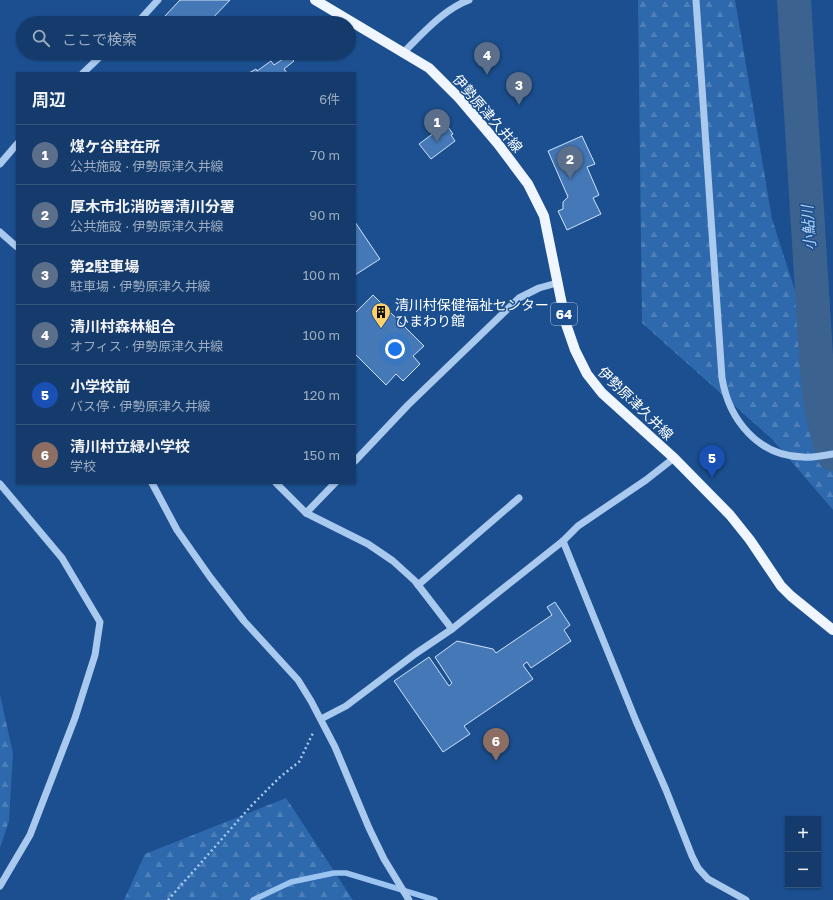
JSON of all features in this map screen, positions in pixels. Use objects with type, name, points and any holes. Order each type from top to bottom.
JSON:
[{"type":"main road","name":"伊勢原津久井線","points":[[315,0],[342,16]]},
{"type":"main road","name":"伊勢原津久井線","points":[[356,24],[429,68],[447,85],[485,128],[528,184],[544,216],[557,283],[570,337],[574,350],[587,374],[602,393],[674,458],[730,515],[750,540],[781,586],[801,605],[833,630]]},
{"type":"street","points":[[143,16],[158,0]]},
{"type":"street","points":[[404,52],[430,25],[462,2],[469,0]]},
{"type":"street","points":[[696,0],[722,378],[724,389],[736,418],[747,433],[760,444],[773,452],[802,457],[816,457],[833,454]]},
{"type":"street","points":[[84,72],[97,60]]},
{"type":"street","points":[[0,164],[16,145]]},
{"type":"street","points":[[0,232],[16,247]]},
{"type":"street","points":[[356,460],[408,405],[519,298],[539,288],[557,283]]},
{"type":"street","points":[[321,719],[346,706],[415,654],[452,629],[563,541],[578,526],[646,480],[674,458]]},
{"type":"street","points":[[0,484],[62,558],[100,622],[96,655],[75,718],[30,835],[0,886]]},
{"type":"street","points":[[153,484],[177,530],[193,554],[231,605],[298,680],[321,719],[335,747],[369,828],[384,859],[409,900]]},
{"type":"street","points":[[277,484],[306,513],[368,544],[394,561],[418,585],[452,629]]},
{"type":"street","points":[[306,513],[334,484]]},
{"type":"street","points":[[418,585],[519,498]]},
{"type":"street","points":[[563,541],[636,721],[698,868],[708,878],[746,900]]},
{"type":"path","points":[[168,900],[251,806],[280,777],[299,762],[321,719]]},
{"type":"green space","points":[[638,0],[735,0],[772,219],[808,331],[833,372],[833,510],[773,440],[642,323]]},
{"type":"green space","points":[[0,695],[13,753],[9,821],[0,848]]},
{"type":"green space","points":[[286,798],[353,900],[124,900],[145,854]]},
{"type":"building","points":[[180,0],[230,0],[215,16],[165,16]]},
{"type":"building","points":[[282,60],[294,61],[284,69],[286,72],[251,72],[256,69],[257,71],[271,61],[274,65]]},
{"type":"building","points":[[446,124],[453,134],[451,135],[455,141],[431,159],[419,144]]},
{"type":"building","points":[[582,136],[595,164],[587,167],[599,195],[593,198],[601,214],[567,230],[558,211],[563,209],[563,202],[568,197],[548,151]]},
{"type":"building","points":[[356,223],[380,259],[356,274]]},
{"type":"building","name":"清川村保健福祉センター ひまわり館","points":[[373,295],[424,346],[413,356],[420,364],[403,381],[396,374],[386,385],[356,355],[356,312]]},
{"type":"building","points":[[555,602],[570,625],[564,630],[571,641],[531,668],[527,662],[523,665],[533,679],[464,726],[470,734],[443,752],[394,681],[429,657],[449,686],[452,683],[435,657],[457,641],[493,649],[496,653],[552,615],[547,607]]},
{"type":"waterway","name":"小鮎川","points":[[794,0],[817,372],[822,413],[833,454]]},
{"type":"waterway","points":[[253,900],[291,882],[334,873],[346,873],[435,900]]},
{"type":"place","name":"清川村森林組合","points":[[487,75]]},
{"type":"place","name":"第2駐車場","points":[[519,105]]},
{"type":"place","name":"煤ケ谷駐在所","points":[[437,142]]},
{"type":"place","name":"厚木市北消防署清川分署","points":[[570,179]]},
{"type":"place","name":"清川村保健福祉センター ひまわり館","points":[[381,329]]},
{"type":"place","name":"小学校前","points":[[712,478]]},
{"type":"place","name":"清川村立緑小学校","points":[[496,761]]}]
